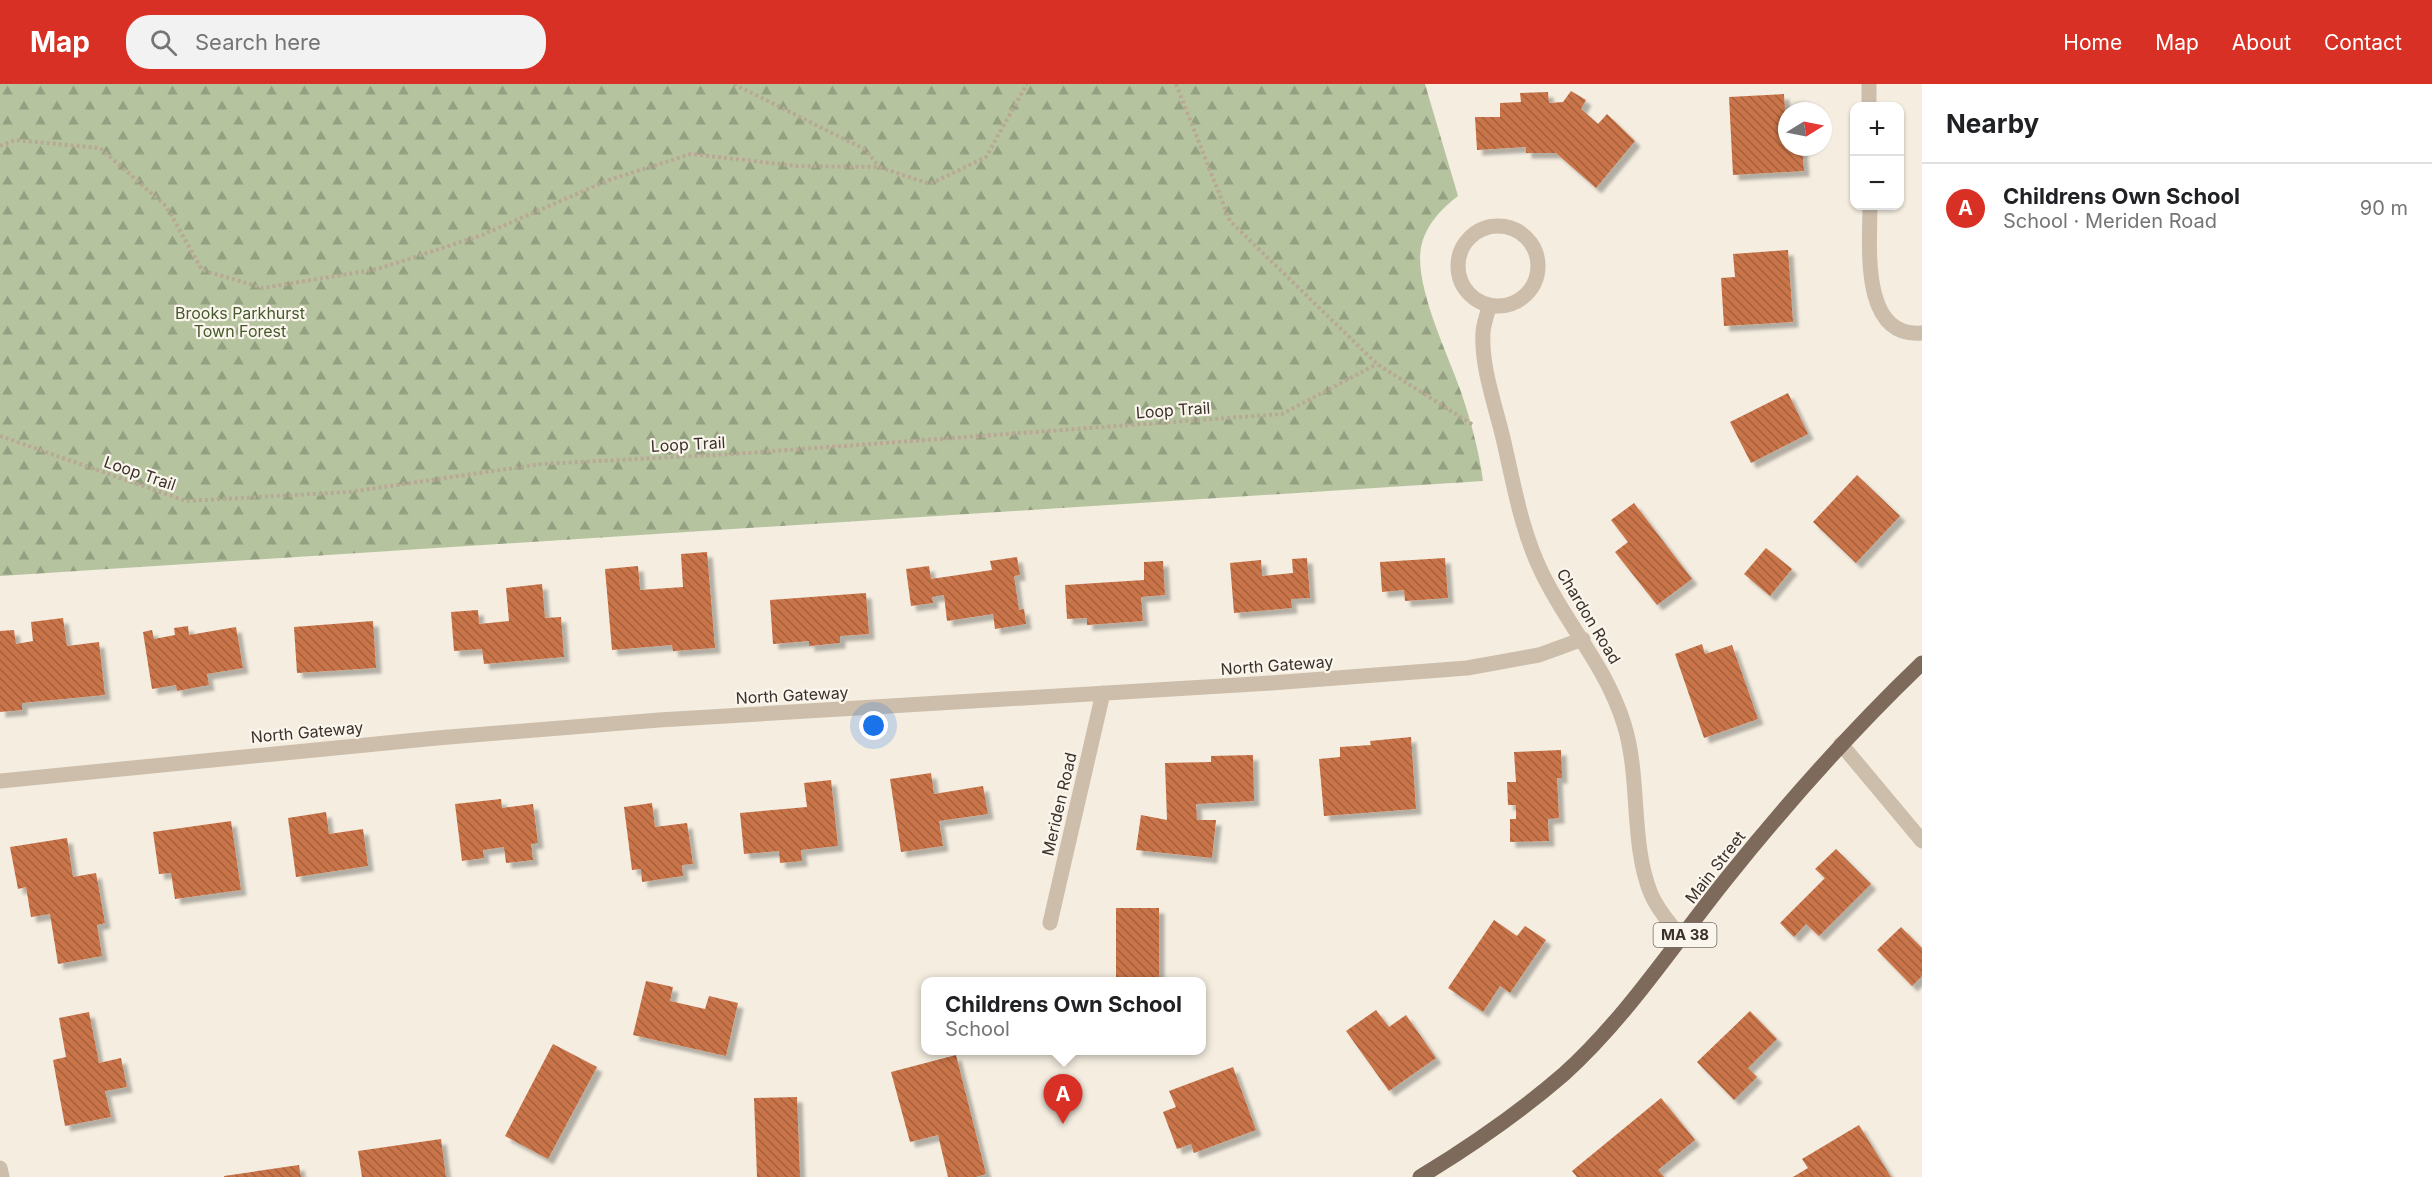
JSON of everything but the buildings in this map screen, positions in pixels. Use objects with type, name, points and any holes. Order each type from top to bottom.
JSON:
[{"type":"main road","name":"Main Street","points":[[1429,1175],[1493,1130],[1565,1073],[1630,1004],[1788,803],[1841,744],[1922,663]]},
{"type":"street","points":[[1869,84],[1869,102]]},
{"type":"street","points":[[1870,210],[1871,263],[1875,300],[1886,319],[1899,330],[1922,333]]},
{"type":"street","points":[[1491,226],[1507,226],[1521,232],[1532,244],[1538,259],[1538,274],[1531,289],[1520,300],[1505,305],[1490,305],[1475,299],[1464,287],[1458,273],[1459,257],[1465,242],[1477,231],[1491,226]]},
{"type":"street","name":"Chardon Road","points":[[1490,305],[1483,330],[1486,370],[1519,514],[1528,542],[1543,574],[1604,674],[1625,727],[1632,758],[1647,885],[1656,905],[1682,939]]},
{"type":"street","name":"North Gateway","points":[[0,781],[437,738],[647,721],[1293,682],[1467,668],[1527,658],[1583,639]]},
{"type":"street","name":"Meriden Road","points":[[1050,923],[1102,693]]},
{"type":"street","points":[[1841,744],[1922,842]]},
{"type":"street","points":[[0,1168],[2,1177]]},
{"type":"path","points":[[734,84],[866,150],[879,167]]},
{"type":"path","points":[[0,146],[15,140],[100,148],[166,206],[202,270],[263,288],[378,269],[482,235],[609,180],[691,154],[798,166],[879,167],[930,184],[986,157],[1027,84]]},
{"type":"path","points":[[1176,84],[1230,221],[1377,364],[1504,444]]},
{"type":"path","name":"Loop Trail","points":[[0,436],[186,501],[349,492],[540,464],[745,453],[1282,414],[1377,364]]},
{"type":"green space","name":"Brooks Parkhurst Town Forest","points":[[0,84],[1425,84],[1458,196],[1435,218],[1423,239],[1420,263],[1422,281],[1468,414],[1483,481],[0,576]]},
{"type":"place","name":"Childrens Own School","points":[[1063,1124]]}]
